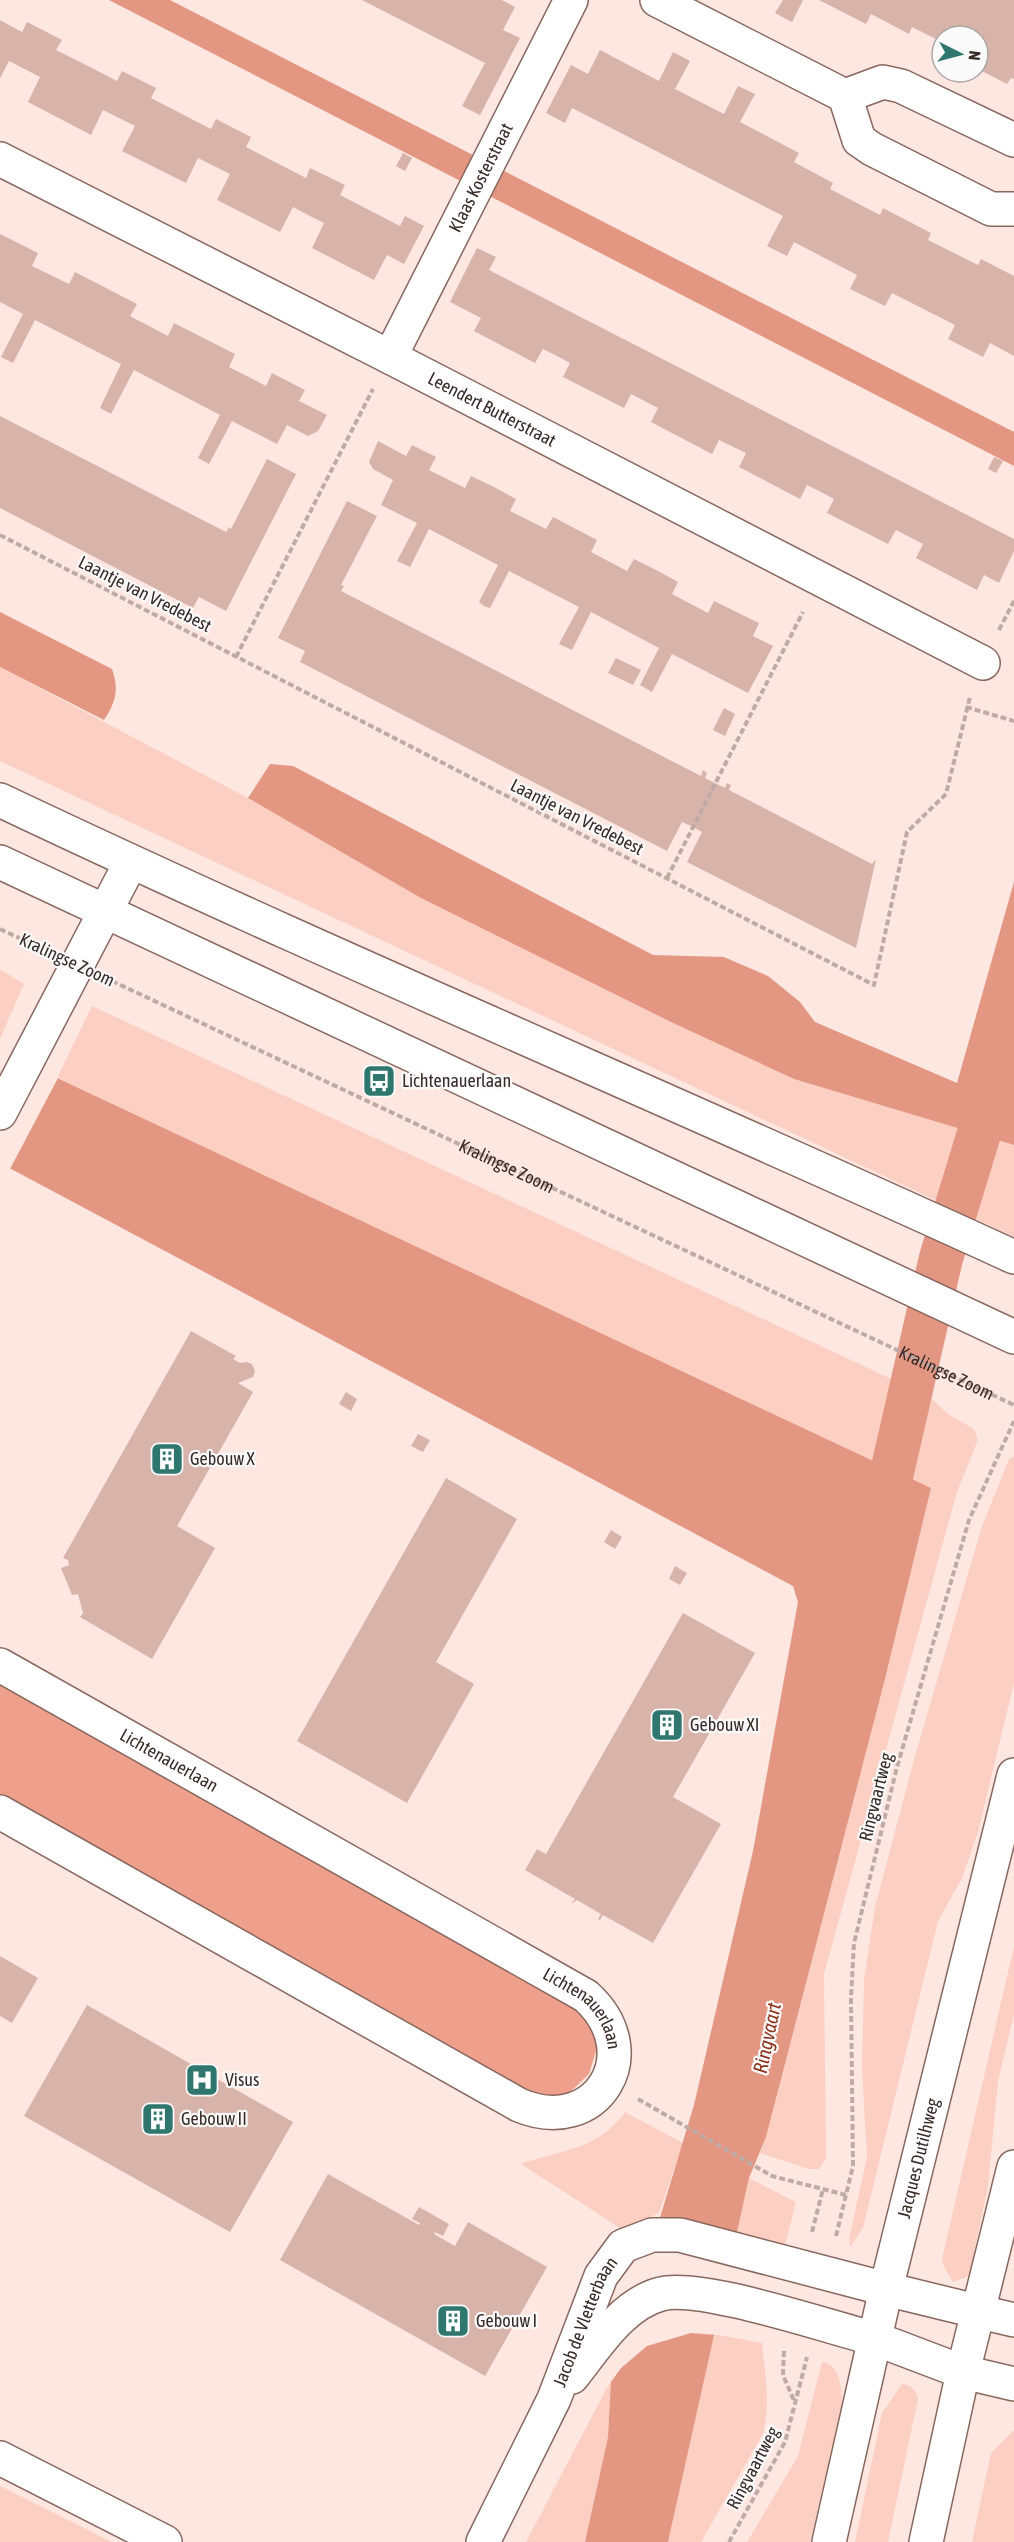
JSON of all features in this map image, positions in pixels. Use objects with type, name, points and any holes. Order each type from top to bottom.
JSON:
[{"type":"main road","name":"Klaas Kosterstraat","points":[[390,357],[571,0]]},
{"type":"main road","points":[[657,0],[845,96],[860,140],[872,149],[991,208],[1014,209]]},
{"type":"main road","points":[[845,96],[883,82],[902,86],[1014,140]]},
{"type":"main road","name":"Leendert Butterstraat","points":[[0,159],[983,663]]},
{"type":"main road","points":[[0,800],[131,862],[780,1150],[1014,1257]]},
{"type":"main road","points":[[0,862],[1014,1337]]},
{"type":"main road","points":[[0,1113],[131,862]]},
{"type":"main road","name":"Lichtenauerlaan","points":[[0,1665],[586,1996],[601,2009],[610,2026],[615,2045],[613,2065],[607,2082],[596,2096],[583,2106],[567,2112],[534,2112],[0,1812]]},
{"type":"main road","name":"Jacques Dutilhweg","points":[[829,2542],[886,2289],[1014,1776]]},
{"type":"main road","points":[[926,2542],[963,2372],[980,2312],[1014,2167]]},
{"type":"main road","name":"Jacob de Vletterbaan","points":[[483,2542],[554,2399],[601,2276],[623,2246],[652,2235],[680,2235],[1014,2320]]},
{"type":"main road","name":"Jacob de Vletterbaan","points":[[554,2399],[619,2320],[662,2293],[698,2293],[748,2305],[876,2339],[963,2372],[1014,2384]]},
{"type":"main road","points":[[0,2458],[165,2542]]},
{"type":"path","points":[[237,657],[390,357]]},
{"type":"path","name":"Laantje van Vredebest","points":[[0,535],[874,985],[907,832],[946,794],[966,707],[1014,721]]},
{"type":"path","points":[[667,878],[819,579]]},
{"type":"path","name":"Kralingse Zoom","points":[[0,929],[1014,1405]]},
{"type":"path","name":"Ringvaartweg","points":[[655,2109],[772,2176],[846,2195],[853,2166],[851,1998],[854,1943],[897,1767],[969,1520],[1014,1421]]},
{"type":"path","name":"Ringvaartweg","points":[[729,2542],[785,2442],[795,2404]]},
{"type":"shaded area","points":[[0,667],[248,798],[421,898],[673,1023],[794,1079],[1014,1145],[1014,1237],[0,761]]},
{"type":"shaded area","points":[[0,969],[24,984],[0,1039]]},
{"type":"shaded area","points":[[92,1006],[930,1397],[948,1414],[974,1429],[978,1440],[957,1492],[824,1974],[826,2158],[819,2169],[809,2169],[760,2153],[885,1679],[931,1488],[57,1078]]},
{"type":"shaded area","points":[[1014,1456],[1014,1683],[978,1832],[962,1878],[938,1921],[863,2228],[850,2247],[849,2239],[867,2157],[862,2069],[864,1979],[875,1907],[915,1756],[982,1526],[1009,1459]]},
{"type":"shaded area","points":[[0,1678],[584,2009],[599,2041],[589,2074],[566,2096],[531,2097],[0,1797]]},
{"type":"shaded area","points":[[1014,1946],[1014,2014],[998,2081],[988,2186],[969,2276],[953,2282],[942,2259]]},
{"type":"shaded area","points":[[625,2112],[683,2143],[659,2213],[623,2230],[521,2164],[591,2141],[604,2134]]},
{"type":"shaded area","points":[[749,2178],[796,2202],[785,2245],[737,2232]]},
{"type":"shaded area","points":[[714,2334],[762,2343],[767,2400],[763,2434],[701,2542],[668,2542]]},
{"type":"shaded area","points":[[822,2362],[833,2367],[839,2378],[842,2404],[810,2542],[747,2542],[798,2456]]},
{"type":"shaded area","points":[[611,2380],[608,2437],[585,2542],[526,2542]]},
{"type":"shaded area","points":[[902,2384],[913,2388],[918,2399],[888,2542],[855,2542],[882,2413]]},
{"type":"shaded area","points":[[1014,2430],[1014,2542],[972,2542],[991,2453]]},
{"type":"shaded area","points":[[0,2486],[112,2542],[0,2542]]},
{"type":"water","points":[[109,0],[170,0],[1014,432],[1014,466]]},
{"type":"water","points":[[0,612],[112,669],[116,689],[111,707],[104,720],[0,667]]},
{"type":"water","points":[[270,764],[293,766],[653,955],[724,957],[768,976],[800,1002],[815,1022],[957,1083],[1014,882],[1014,1145],[794,1079],[673,1023],[421,898],[248,798]]},
{"type":"water","name":"Ringvaart","points":[[0,1048],[57,1078],[931,1488],[885,1679],[766,2137],[749,2178],[668,2542],[585,2542],[608,2437],[611,2380],[694,2105],[753,1851],[798,1602],[793,1586],[0,1163]]},
{"type":"pier","points":[[0,1045],[59,1076],[9,1171],[0,1167]]},
{"type":"pier","points":[[665,2217],[740,2233],[717,2335],[691,2333],[647,2346],[621,2368],[608,2386],[655,2219]]},
{"type":"building","points":[[362,0],[502,0],[515,7],[503,30],[520,38],[480,115],[462,106],[485,63]]},
{"type":"building","points":[[783,0],[803,0],[792,22],[775,13]]},
{"type":"building","points":[[819,0],[1014,0],[1014,79],[1011,78],[1007,84],[990,75],[990,24],[930,24],[930,36],[912,27],[909,34],[871,14],[866,24]]},
{"type":"building","points":[[0,20],[22,32],[27,22],[62,40],[56,50],[117,81],[122,71],[156,88],[151,98],[211,129],[216,119],[251,137],[246,147],[306,178],[310,168],[345,185],[340,195],[400,226],[405,216],[424,226],[404,264],[387,255],[374,280],[312,248],[324,223],[293,207],[280,232],[217,200],[230,174],[198,158],[186,183],[122,151],[135,126],[103,110],[91,135],[28,102],[40,77],[9,61],[0,78]]},
{"type":"building","points":[[600,50],[659,81],[673,52],[690,61],[675,89],[724,114],[738,86],[755,94],[740,122],[799,153],[794,162],[833,183],[830,189],[880,215],[883,208],[931,233],[928,240],[978,265],[981,259],[1014,276],[1014,356],[990,343],[983,357],[948,339],[955,325],[892,293],[885,306],[850,289],[857,275],[794,242],[787,256],[767,246],[783,216],[572,108],[565,123],[546,113],[571,65],[588,74]]},
{"type":"building","points":[[403,153],[412,158],[405,171],[396,166]]},
{"type":"building","points":[[0,234],[38,253],[32,266],[69,284],[75,272],[137,304],[130,316],[168,336],[174,323],[235,354],[229,367],[266,386],[272,373],[305,390],[299,401],[327,415],[318,431],[308,436],[287,425],[277,444],[232,421],[209,464],[198,458],[220,415],[134,370],[111,414],[100,408],[121,364],[35,320],[13,363],[1,357],[23,314],[0,302]]},
{"type":"building","points":[[477,248],[496,257],[489,270],[1014,539],[1014,551],[999,583],[984,575],[977,590],[916,558],[923,544],[896,530],[888,544],[827,513],[834,499],[821,492],[807,485],[800,499],[739,467],[746,453],[719,440],[712,454],[651,422],[658,408],[631,394],[624,408],[563,377],[570,363],[557,356],[543,349],[535,363],[474,331],[481,318],[450,302]]},
{"type":"building","points":[[0,416],[226,532],[229,527],[231,529],[267,459],[296,474],[226,611],[199,597],[193,608],[0,508]]},
{"type":"building","points":[[378,441],[406,456],[412,445],[436,457],[429,470],[465,488],[471,476],[494,487],[516,499],[510,511],[546,529],[553,517],[597,540],[591,552],[627,571],[634,559],[656,570],[678,582],[672,594],[708,613],[714,601],[759,623],[753,636],[773,646],[748,693],[672,654],[652,692],[640,685],[659,648],[591,612],[572,650],[559,644],[579,607],[509,571],[490,608],[484,606],[479,602],[498,565],[429,529],[410,567],[397,561],[417,523],[381,505],[393,480],[373,469],[369,462]]},
{"type":"building","points":[[994,457],[1003,461],[996,473],[988,469]]},
{"type":"building","points":[[347,501],[377,516],[341,585],[344,586],[341,591],[701,776],[703,770],[707,773],[705,778],[725,788],[727,783],[731,785],[729,790],[872,864],[876,859],[856,948],[687,862],[702,832],[693,827],[682,822],[667,851],[300,662],[305,651],[278,638]]},
{"type":"building","points":[[616,658],[641,670],[633,685],[608,673]]},
{"type":"building","points":[[724,708],[735,714],[725,736],[713,730]]},
{"type":"building","name":"Gebouw X","points":[[191,1331],[236,1356],[233,1359],[240,1363],[252,1364],[255,1371],[253,1377],[238,1383],[253,1392],[177,1526],[215,1548],[152,1659],[80,1617],[83,1613],[78,1594],[72,1595],[61,1568],[69,1565],[68,1560],[63,1558]]},
{"type":"building","points":[[346,1392],[357,1399],[351,1411],[339,1404]]},
{"type":"building","points":[[418,1434],[430,1440],[423,1452],[411,1446]]},
{"type":"building","points":[[446,1478],[517,1519],[436,1662],[474,1684],[407,1803],[297,1741]]},
{"type":"building","points":[[611,1530],[622,1537],[615,1549],[604,1542]]},
{"type":"building","points":[[675,1566],[687,1573],[680,1585],[669,1579]]},
{"type":"building","name":"Gebouw XI","points":[[683,1613],[755,1653],[673,1797],[721,1824],[653,1943],[603,1915],[600,1920],[598,1919],[601,1914],[577,1900],[571,1904],[575,1899],[525,1870],[537,1849],[546,1854]]},
{"type":"building","points":[[0,1956],[38,1978],[12,2023],[0,2016]]},
{"type":"building","name":"Gebouw II","points":[[87,2005],[293,2122],[230,2232],[24,2116]]},
{"type":"building","name":"Gebouw I","points":[[328,2174],[419,2225],[420,2223],[412,2219],[419,2207],[449,2224],[443,2236],[435,2232],[434,2234],[455,2246],[468,2222],[547,2267],[485,2376],[280,2260]]},
{"type":"waterway","points":[[879,1529],[941,1258],[1014,1019]]},
{"type":"place","name":"Lichtenauerlaan","points":[[379,1081]]},
{"type":"place","name":"Gebouw X","points":[[167,1459]]},
{"type":"place","name":"Gebouw XI","points":[[667,1725]]},
{"type":"place","name":"Visus","points":[[202,2080]]},
{"type":"place","name":"Gebouw II","points":[[158,2119]]},
{"type":"place","name":"Gebouw I","points":[[453,2321]]}]
